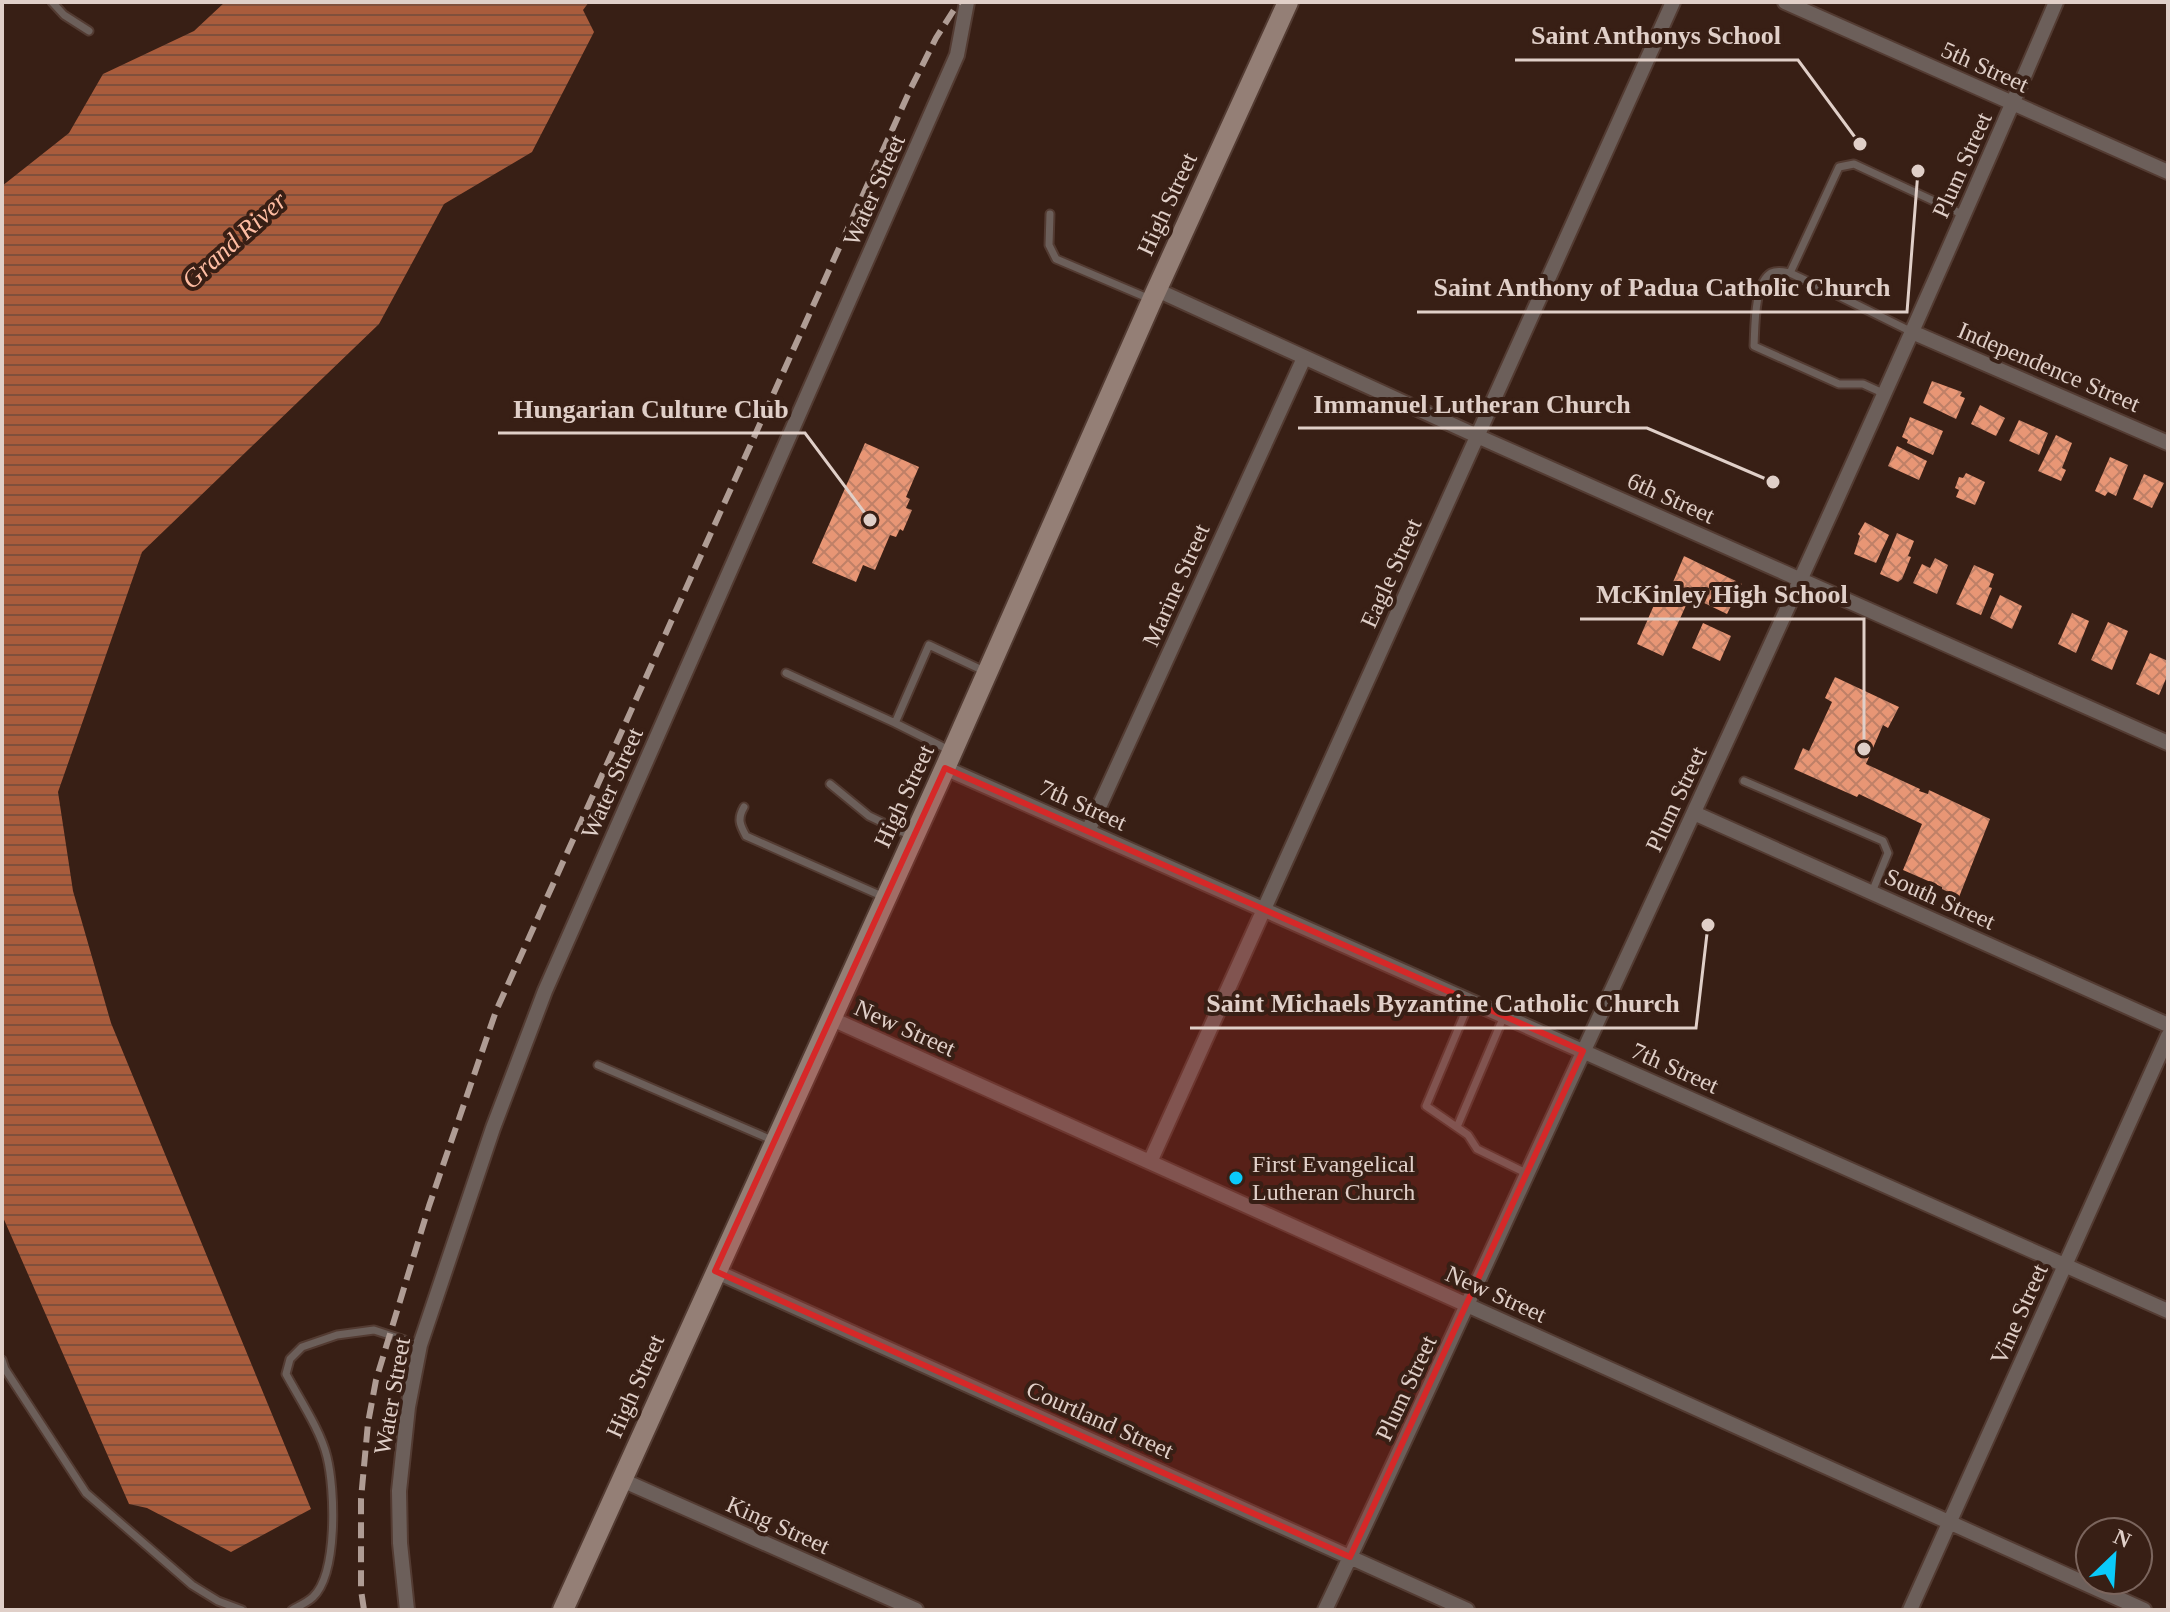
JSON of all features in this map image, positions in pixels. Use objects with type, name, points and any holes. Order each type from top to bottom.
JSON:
[{"type":"street","name":"Water Street","points":[[407,1610],[400,1543],[399,1491],[408,1407],[420,1345],[493,1128],[545,991],[957,55],[967,2]]},
{"type":"street","name":"High Street","points":[[563,1610],[949,760],[1288,2]]},
{"type":"street","name":"Eagle Street","points":[[1150,1162],[1673,2]]},
{"type":"street","name":"5th Street","points":[[1785,2],[2168,172]]},
{"type":"street","name":"Plum Street","points":[[1325,1610],[1468,1306],[1885,394],[2056,2]]},
{"type":"street","name":"6th Street","points":[[1155,295],[1304,358],[2168,743]]},
{"type":"street","name":"Independence Street","points":[[1912,332],[2168,443]]},
{"type":"street","name":"Marine Street","points":[[1088,831],[1304,358]]},
{"type":"street","name":"7th Street","points":[[949,760],[1088,831],[2168,1311]]},
{"type":"street","name":"South Street","points":[[1694,813],[2168,1025]]},
{"type":"street","name":"New Street","points":[[830,1018],[2144,1610]]},
{"type":"street","name":"Vine Street","points":[[1910,1610],[2168,1036]]},
{"type":"street","name":"Courtland Street","points":[[715,1271],[1467,1610]]},
{"type":"street","name":"King Street","points":[[622,1480],[916,1610]]},
{"type":"lane","points":[[52,2],[64,15],[89,31]]},
{"type":"lane","points":[[1790,273],[1839,167],[1845,164],[1854,164],[1964,215]]},
{"type":"lane","points":[[1050,214],[1049,245],[1056,259],[1155,295]]},
{"type":"lane","points":[[1822,288],[1790,273],[1778,271],[1769,274],[1763,282],[1756,312],[1754,346],[1839,384],[1863,384],[1885,394]]},
{"type":"lane","points":[[1837,295],[1912,332]]},
{"type":"lane","points":[[895,723],[929,645],[988,672]]},
{"type":"lane","points":[[786,673],[895,723],[949,760]]},
{"type":"lane","points":[[1744,781],[1883,841],[1888,853],[1872,892]]},
{"type":"lane","points":[[830,784],[869,816],[913,837]]},
{"type":"lane","points":[[744,807],[739,815],[746,836],[886,898]]},
{"type":"lane","points":[[1470,1001],[1426,1106],[1468,1135],[1477,1149],[1528,1174]]},
{"type":"lane","points":[[1457,1127],[1504,1016]]},
{"type":"lane","points":[[598,1065],[774,1140]]},
{"type":"lane","points":[[292,1610],[314,1596],[323,1579],[332,1544],[333,1492],[327,1455],[286,1374],[290,1359],[302,1347],[337,1335],[374,1330],[420,1345]]},
{"type":"lane","points":[[2,1360],[4,1368],[86,1493],[192,1585],[218,1601],[242,1610]]},
{"type":"highlighted area","points":[[945,768],[1583,1051],[1350,1557],[715,1271]]},
{"type":"water","name":"Grand River","points":[[225,2],[589,2],[583,10],[594,32],[532,152],[444,204],[379,324],[142,552],[58,792],[73,891],[111,1023],[311,1509],[231,1552],[147,1508],[129,1504],[2,1215],[2,186],[69,133],[103,74],[194,31]]},
{"type":"building","points":[[1932,381],[1962,392],[1960,396],[1965,398],[1956,419],[1923,403]]},
{"type":"building","points":[[1980,405],[2005,418],[1996,436],[1971,424]]},
{"type":"building","points":[[1910,417],[1943,431],[1933,455],[1907,443],[1908,440],[1902,437]]},
{"type":"building","points":[[2019,420],[2048,433],[2039,455],[2009,441]]},
{"type":"building","points":[[2056,435],[2072,443],[2062,468],[2066,470],[2061,481],[2038,471]]},
{"type":"building","points":[[865,443],[919,467],[906,497],[910,499],[906,508],[912,510],[903,531],[900,529],[896,537],[890,535],[875,570],[863,565],[856,582],[812,563]]},
{"type":"building","points":[[1897,446],[1927,461],[1919,480],[1888,466]]},
{"type":"building","points":[[2110,457],[2128,465],[2116,496],[2108,492],[2105,496],[2095,491]]},
{"type":"building","points":[[1966,473],[1985,482],[1975,505],[1956,497],[1959,477],[1963,478]]},
{"type":"building","points":[[2144,474],[2164,483],[2152,508],[2133,499]]},
{"type":"building","points":[[1865,522],[1889,535],[1876,563],[1854,554],[1858,534]]},
{"type":"building","points":[[1897,533],[1914,541],[1908,556],[1911,557],[1898,582],[1880,574]]},
{"type":"building","points":[[1684,556],[1742,584],[1738,594],[1746,598],[1741,608],[1732,604],[1727,614],[1671,587]]},
{"type":"building","points":[[1935,558],[1948,565],[1937,594],[1913,583],[1922,564],[1930,568]]},
{"type":"building","points":[[1974,565],[1994,574],[1981,615],[1956,604]]},
{"type":"building","points":[[1661,589],[1688,601],[1663,656],[1637,644]]},
{"type":"building","points":[[2000,595],[2022,606],[2012,629],[1990,618]]},
{"type":"building","points":[[2072,613],[2089,621],[2076,653],[2058,644]]},
{"type":"building","points":[[2108,622],[2128,631],[2112,670],[2091,660]]},
{"type":"building","points":[[1703,623],[1731,636],[1720,661],[1692,648]]},
{"type":"building","points":[[2150,653],[2168,661],[2168,674],[2159,695],[2136,684]]},
{"type":"building","points":[[1835,677],[1899,707],[1888,728],[1883,725],[1866,764],[1919,791],[1928,794],[1929,790],[1990,819],[1959,897],[1903,870],[1922,824],[1859,794],[1857,797],[1794,769],[1803,748],[1809,751],[1832,702],[1825,698]]},
{"type":"railway","points":[[364,1610],[361,1590],[361,1499],[368,1423],[376,1380],[429,1206],[496,1011],[911,88],[936,38],[959,2]]},
{"type":"place","name":"Saint Anthonys School","points":[[1860,144]]},
{"type":"place","name":"Saint Anthony of Padua Catholic Church","points":[[1918,171]]},
{"type":"place","name":"Immanuel Lutheran Church","points":[[1773,482]]},
{"type":"place","name":"Hungarian Culture Club","points":[[870,520]]},
{"type":"place","name":"McKinley High School","points":[[1864,749]]},
{"type":"place","name":"Saint Michaels Byzantine Catholic Church","points":[[1708,925]]},
{"type":"place","name":"First Evangelical Lutheran Church","points":[[1236,1178]]}]
